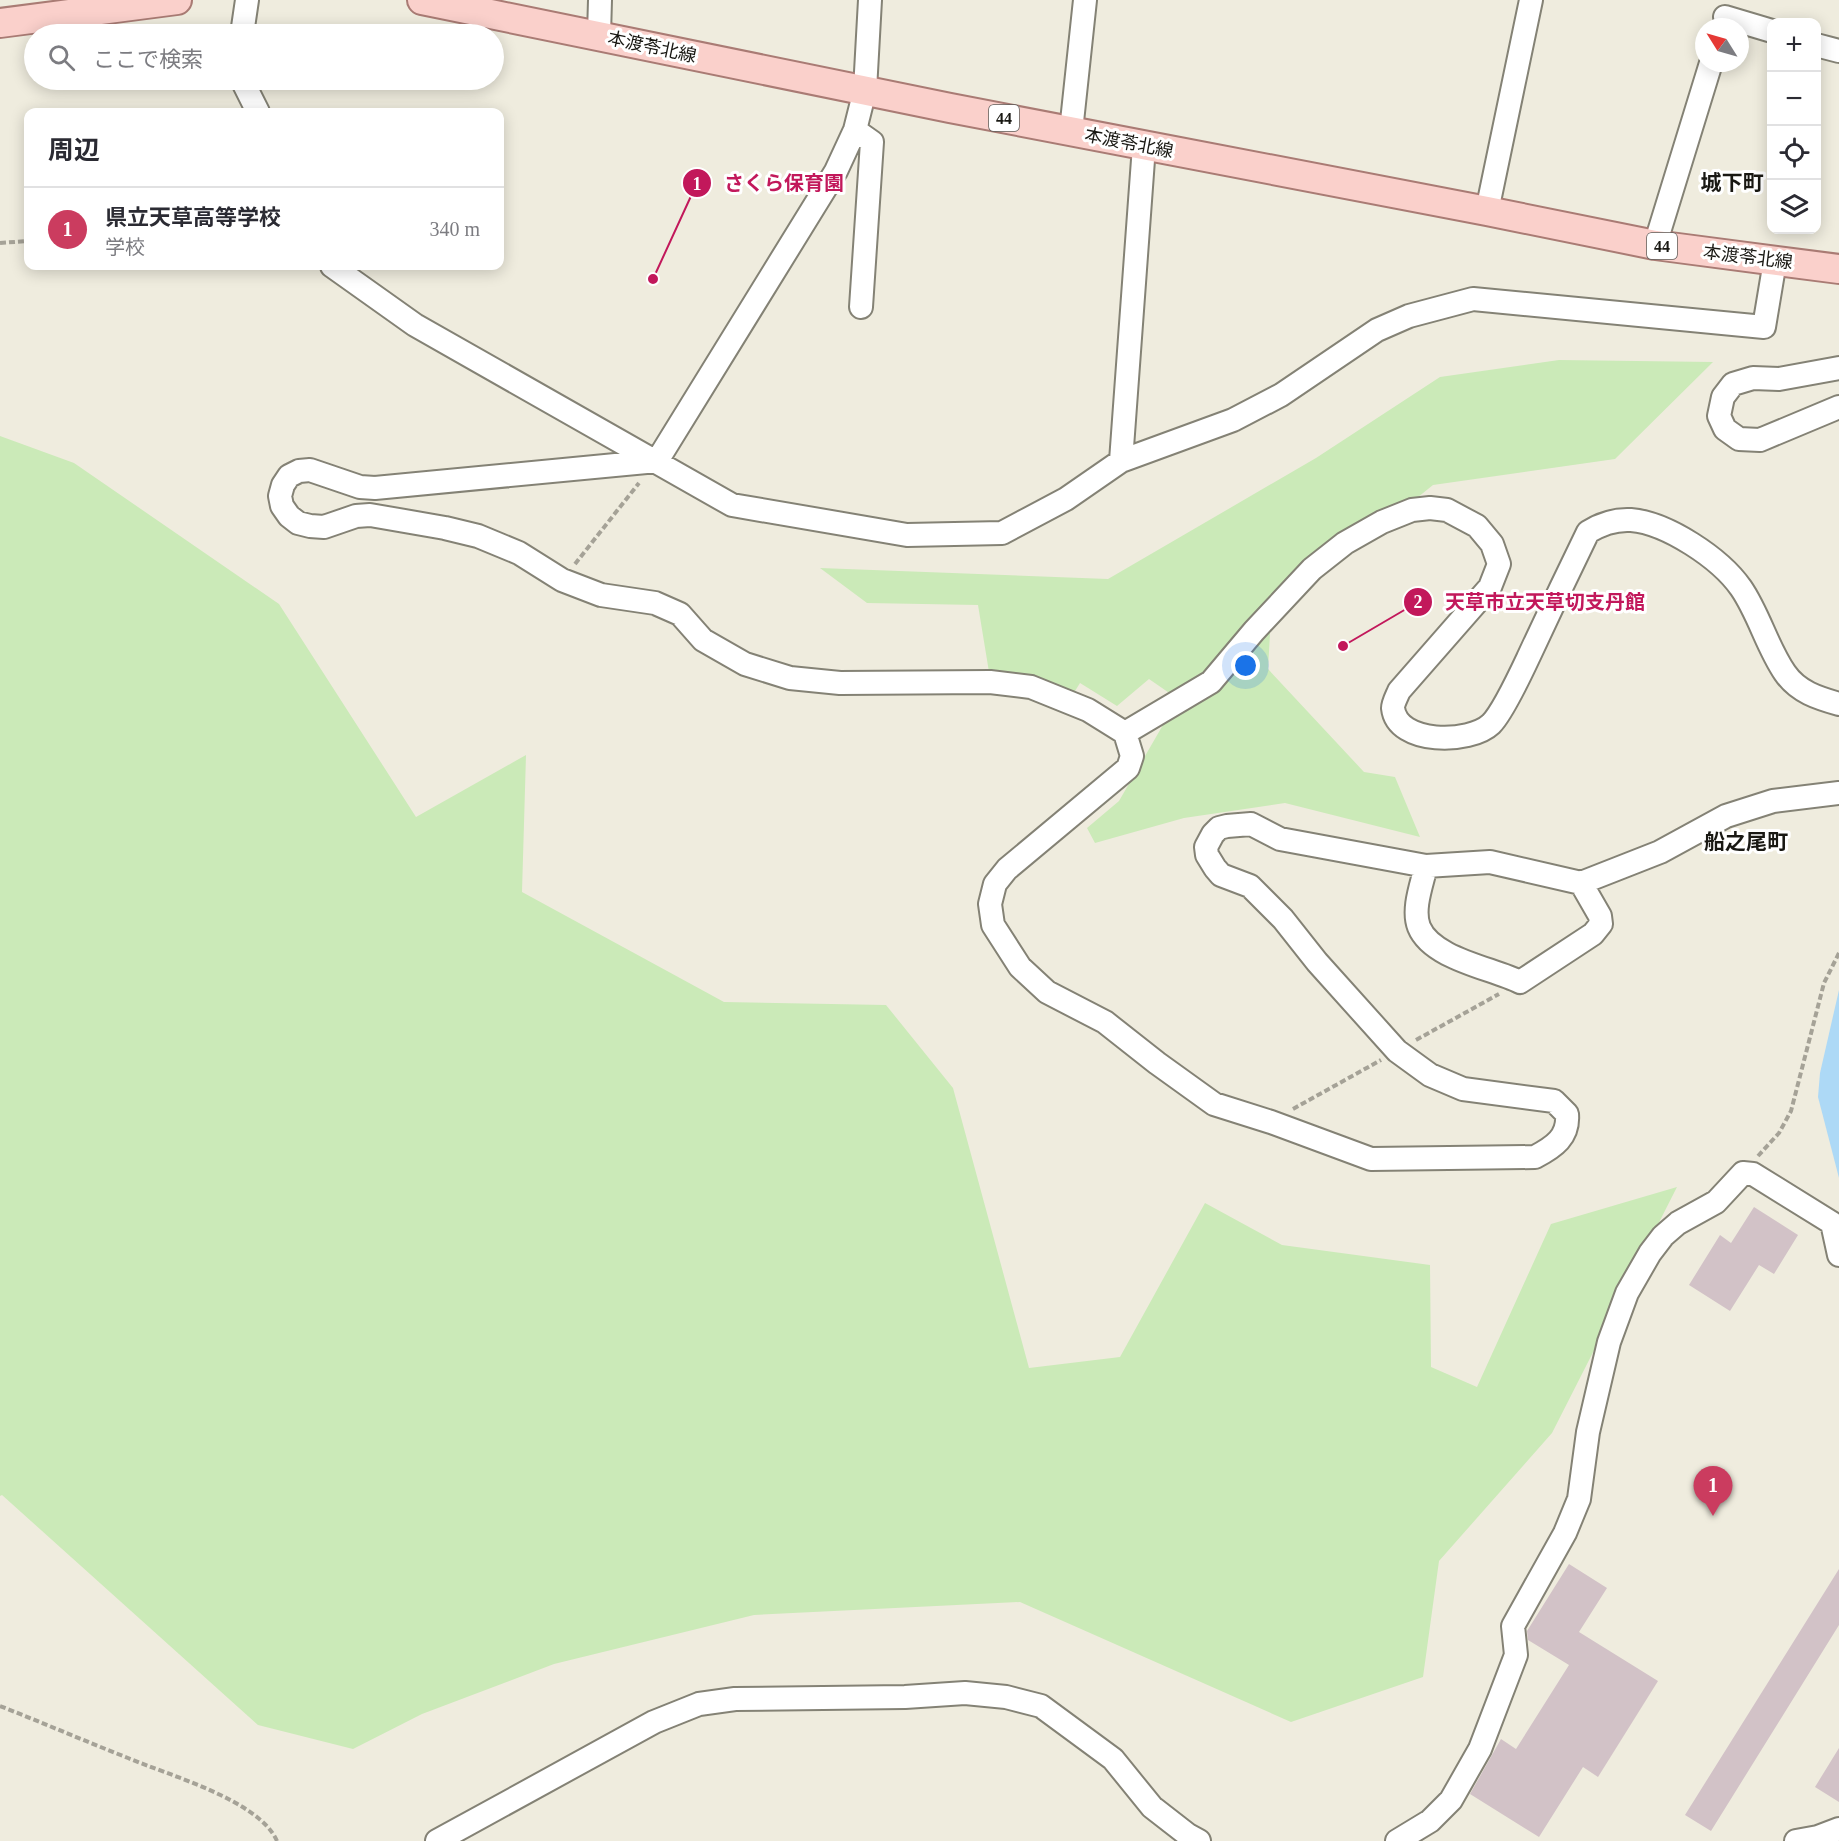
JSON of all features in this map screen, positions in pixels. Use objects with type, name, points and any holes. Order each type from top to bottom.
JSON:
[{"type":"main road","points":[[0,23],[177,0]]},
{"type":"main road","name":"本渡苓北線","points":[[422,0],[1071,132],[1655,245],[1839,269]]},
{"type":"street","points":[[244,24],[248,0]]},
{"type":"street","points":[[599,35],[600,0]]},
{"type":"street","points":[[657,461],[836,171],[855,130],[865,90],[870,0]]},
{"type":"street","points":[[1071,132],[1085,0]]},
{"type":"street","points":[[1487,211],[1531,0]]},
{"type":"street","points":[[1726,15],[1767,29]]},
{"type":"street","points":[[1821,46],[1839,51]]},
{"type":"street","points":[[1655,245],[1708,72]]},
{"type":"street","points":[[247,90],[256,108]]},
{"type":"street","points":[[855,130],[872,142],[861,307]]},
{"type":"street","points":[[1120,460],[1144,146]]},
{"type":"street","points":[[338,270],[415,326],[732,505],[907,535],[1002,533],[1066,499],[1120,460],[1233,420],[1281,395],[1377,330],[1409,316],[1449,304],[1473,299],[1764,327],[1775,261]]},
{"type":"street","points":[[1839,368],[1779,380],[1753,378],[1733,384],[1723,397],[1719,416],[1725,429],[1739,439],[1760,440],[1839,407]]},
{"type":"street","points":[[657,461],[375,488],[360,487],[310,470],[299,471],[289,476],[280,496],[282,506],[298,523],[324,527],[356,516],[370,515],[478,536],[519,553],[562,580],[601,595],[655,603],[680,614],[703,640],[745,664],[790,678],[840,683],[990,682],[1031,687],[1088,710],[1125,734],[1132,756],[1128,768],[1007,869],[995,884],[990,904],[993,925],[1020,967],[1047,992],[1105,1022],[1214,1104],[1271,1122],[1371,1159],[1535,1156],[1552,1148],[1568,1125],[1567,1114],[1554,1101],[1463,1089],[1430,1075],[1317,962],[1283,919],[1250,886],[1221,875],[1210,862],[1206,847],[1208,840],[1219,828],[1251,824],[1280,839],[1426,866],[1490,862],[1581,883],[1660,852],[1726,816],[1773,801],[1839,793]]},
{"type":"street","points":[[1125,734],[1211,682],[1254,631],[1312,569],[1345,543],[1382,522],[1412,510],[1430,508],[1447,510],[1477,526],[1492,544],[1499,564],[1490,587],[1398,691],[1393,707],[1398,722],[1410,731],[1436,738],[1467,736],[1490,724],[1516,682],[1588,532],[1601,524],[1629,520],[1652,524],[1705,551],[1740,587],[1785,674],[1801,690],[1839,704]]},
{"type":"street","points":[[1426,866],[1417,908],[1418,926],[1426,938],[1441,949],[1475,966],[1520,982],[1593,934],[1601,924],[1600,916],[1581,883]]},
{"type":"street","points":[[1397,1841],[1430,1821],[1451,1800],[1480,1749],[1516,1655],[1513,1626],[1565,1533],[1579,1498],[1588,1432],[1609,1342],[1627,1293],[1650,1253],[1663,1236],[1678,1223],[1716,1202],[1743,1173],[1753,1174],[1832,1223],[1839,1255]]},
{"type":"street","points":[[437,1841],[654,1722],[699,1704],[770,1697],[905,1697],[965,1693],[1006,1697],[1041,1706],[1113,1759],[1152,1807],[1199,1841]]},
{"type":"street","points":[[1796,1841],[1818,1837],[1839,1829]]},
{"type":"path","points":[[0,243],[24,241]]},
{"type":"path","points":[[562,580],[657,461]]},
{"type":"path","points":[[1743,1173],[1779,1133],[1791,1111],[1824,984],[1839,953]]},
{"type":"path","points":[[1294,1109],[1520,982]]},
{"type":"path","points":[[0,1706],[131,1760],[202,1786],[243,1808],[272,1830],[277,1841]]},
{"type":"green space","points":[[1559,360],[1713,362],[1615,459],[1433,485],[1271,616],[1268,669],[1364,772],[1395,777],[1420,837],[1285,803],[1184,818],[1095,843],[1087,828],[1119,801],[1178,699],[1149,679],[1117,706],[1080,683],[1065,707],[989,672],[978,605],[867,603],[820,568],[1108,579],[1316,458],[1440,377]]},
{"type":"green space","points":[[0,436],[74,463],[279,604],[416,817],[526,755],[522,892],[724,1002],[886,1005],[953,1088],[1029,1368],[1120,1357],[1205,1203],[1282,1245],[1430,1265],[1431,1367],[1477,1387],[1551,1224],[1677,1187],[1552,1433],[1439,1561],[1423,1677],[1291,1722],[1020,1602],[754,1615],[554,1664],[422,1714],[353,1749],[258,1725],[2,1495],[0,1496]]},
{"type":"water","points":[[1839,990],[1839,1178],[1818,1097],[1820,1073]]},
{"type":"building","points":[[1754,1207],[1798,1235],[1774,1274],[1759,1265],[1730,1311],[1689,1285],[1720,1235],[1731,1243]]},
{"type":"building","points":[[1569,1564],[1607,1588],[1579,1632],[1658,1681],[1598,1777],[1583,1767],[1539,1837],[1470,1794],[1501,1739],[1516,1749],[1569,1665],[1528,1640],[1527,1631]]},
{"type":"building","points":[[1839,1569],[1839,1625],[1711,1831],[1685,1815]]},
{"type":"building","points":[[1839,1748],[1839,1802],[1815,1787]]},
{"type":"place","name":"さくら保育園","points":[[653,279]]},
{"type":"place","name":"天草市立天草切支丹館","points":[[1343,646]]},
{"type":"place","name":"県立天草高等学校","points":[[1713,1516]]},
{"type":"district","name":"城下町","points":[[1732,183]]},
{"type":"district","name":"船之尾町","points":[[1746,842]]}]
